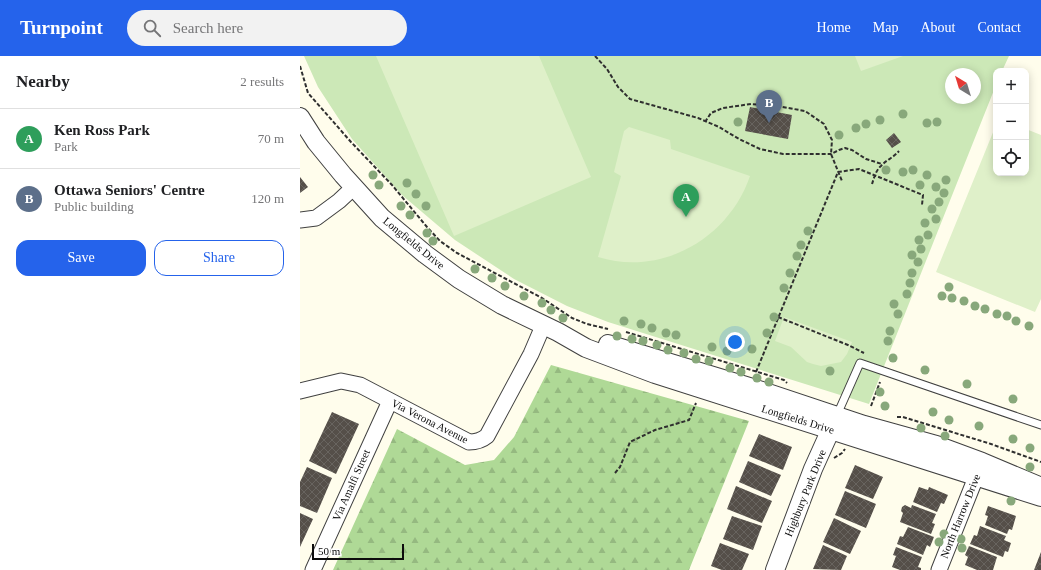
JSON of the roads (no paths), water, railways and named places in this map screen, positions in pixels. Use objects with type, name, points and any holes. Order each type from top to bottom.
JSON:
[{"type":"street","name":"Longfields Drive","points":[[300,117],[316,142],[382,218],[425,254],[478,291],[502,305],[551,329],[696,370],[834,423],[936,446],[979,469],[1041,497]]},
{"type":"street","points":[[300,220],[316,218],[339,201],[354,187]]},
{"type":"street","name":"Via Verona Avenue","points":[[300,391],[341,381],[360,385],[468,442],[482,440],[491,430],[531,354],[551,329]]},
{"type":"street","name":"Via Amalfi Street","points":[[313,570],[390,401]]},
{"type":"street","name":"Highbury Park Drive","points":[[775,570],[811,476],[834,423]]},
{"type":"street","name":"Longfields Drive","points":[[979,469],[1041,487]]},
{"type":"street","name":"North Harrow Drive","points":[[939,570],[979,469]]},
{"type":"lane","points":[[834,423],[860,363],[1041,425]]},
{"type":"place","name":"Ottawa Seniors' Centre","points":[[769,123]]},
{"type":"place","name":"Ken Ross Park","points":[[686,217]]}]
